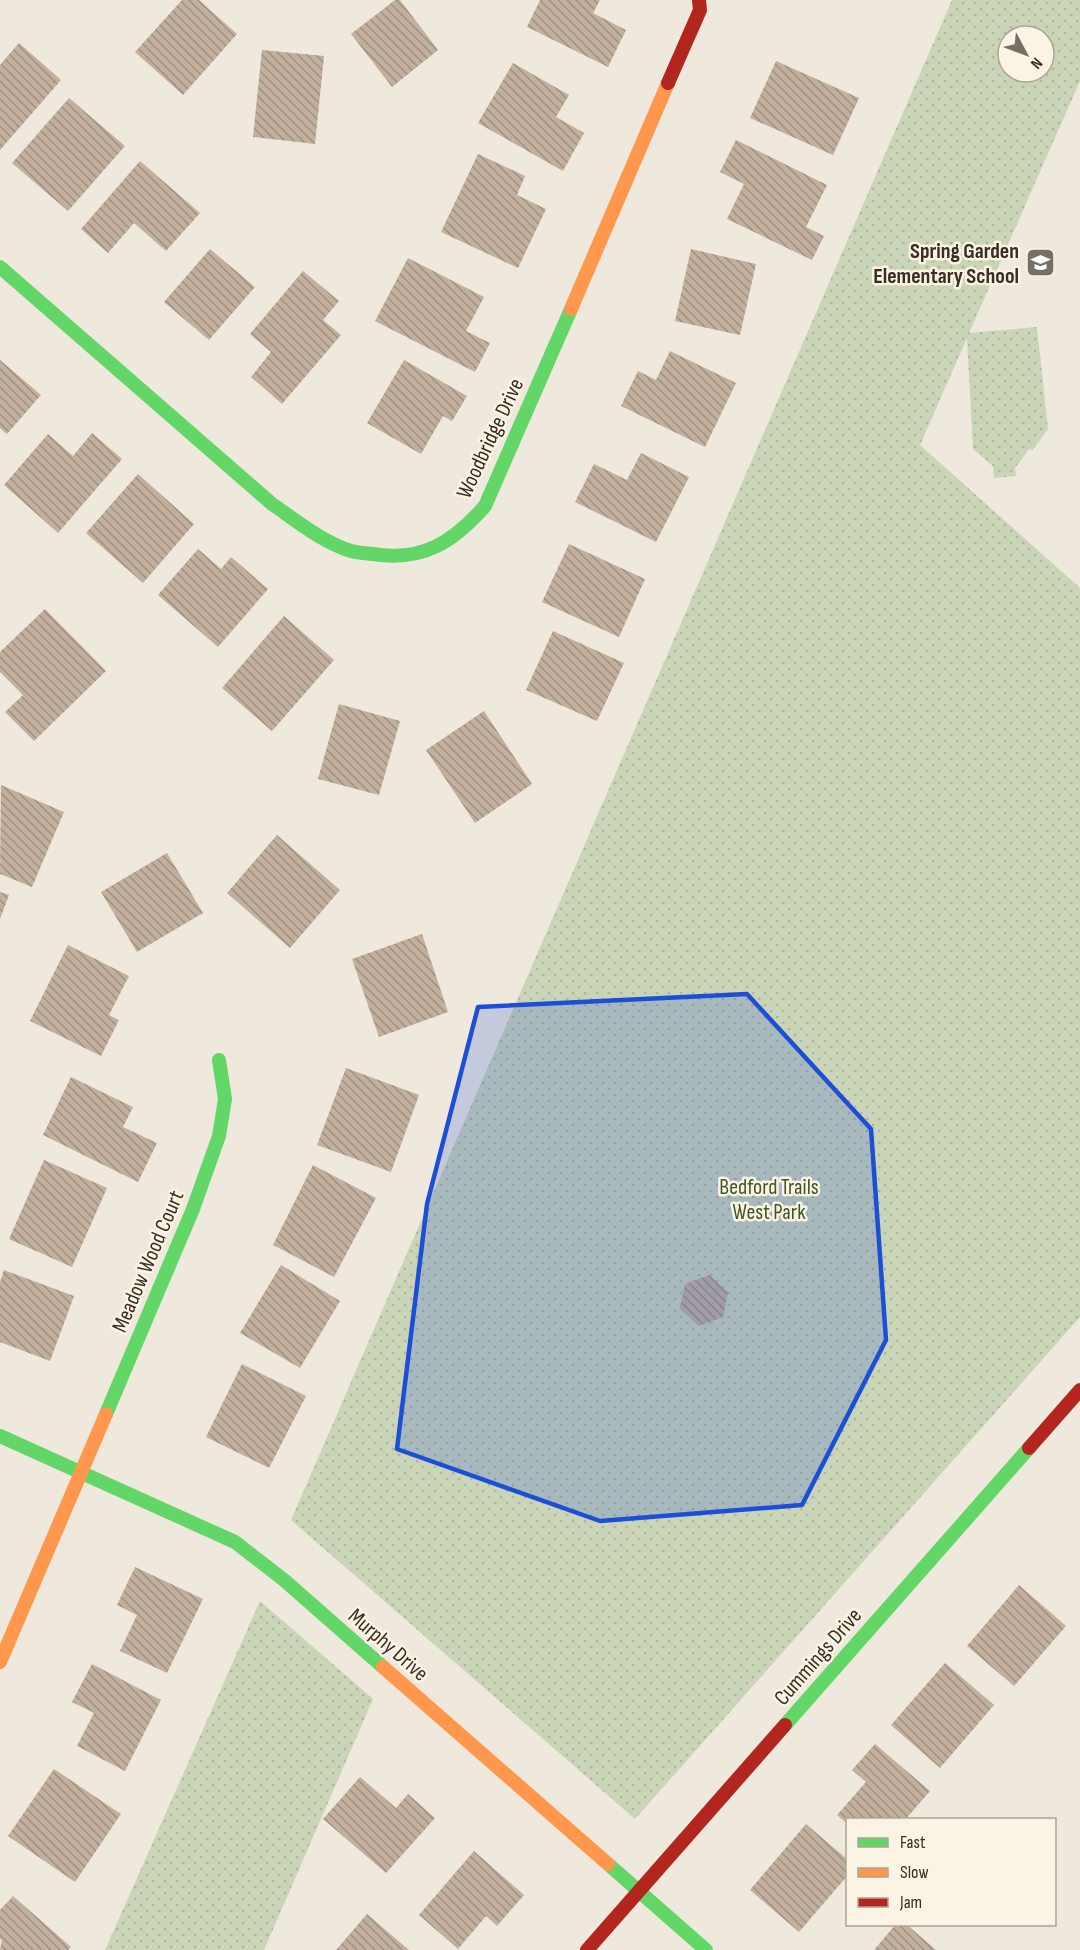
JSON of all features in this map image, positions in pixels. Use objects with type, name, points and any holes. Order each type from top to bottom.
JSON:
[{"type":"street","name":"Woodbridge Drive","points":[[0,267],[272,504],[317,535],[351,550],[384,556],[417,555],[441,545],[470,523],[485,506],[700,10],[699,0]]},
{"type":"street","name":"Meadow Wood Court","points":[[0,1662],[193,1209],[219,1136],[225,1099],[219,1060]]},
{"type":"street","name":"Cummings Drive","points":[[587,1950],[1080,1390]]},
{"type":"street","name":"Murphy Drive","points":[[0,1436],[235,1542],[284,1580],[706,1950]]},
{"type":"highlighted area","points":[[747,994],[871,1129],[886,1340],[802,1505],[600,1521],[397,1449],[427,1204],[478,1007]]},
{"type":"green space","name":"Bedford Trails West Park","points":[[952,0],[1080,0],[1080,81],[969,333],[1037,327],[1048,429],[1032,451],[1030,448],[1015,468],[1016,476],[994,478],[993,466],[973,449],[967,338],[920,445],[1080,588],[1080,1317],[635,1819],[291,1520]]},
{"type":"green space","points":[[260,1601],[373,1699],[264,1950],[105,1950]]},
{"type":"building","points":[[182,0],[199,0],[237,34],[183,95],[135,52]]},
{"type":"building","points":[[395,0],[400,0],[438,50],[392,87],[351,34]]},
{"type":"building","points":[[540,0],[600,0],[593,13],[626,30],[608,67],[527,27]]},
{"type":"building","points":[[19,43],[61,80],[0,150],[0,65]]},
{"type":"building","points":[[262,50],[324,56],[315,144],[253,137]]},
{"type":"building","points":[[776,61],[859,98],[833,155],[750,118]]},
{"type":"building","points":[[513,63],[569,95],[556,117],[584,133],[563,171],[478,123]]},
{"type":"building","points":[[69,98],[125,146],[68,211],[12,163]]},
{"type":"building","points":[[736,140],[827,185],[806,227],[824,236],[812,260],[727,219],[744,184],[720,172]]},
{"type":"building","points":[[478,154],[525,176],[517,195],[546,209],[518,268],[441,232]]},
{"type":"building","points":[[140,161],[200,213],[166,251],[134,223],[108,253],[81,229]]},
{"type":"building","points":[[210,249],[255,287],[209,340],[164,302]]},
{"type":"building","points":[[691,249],[756,264],[740,335],[675,321]]},
{"type":"building","points":[[408,258],[484,297],[466,331],[490,343],[475,372],[375,321]]},
{"type":"building","points":[[303,271],[339,301],[323,320],[341,335],[282,404],[251,377],[271,352],[250,334]]},
{"type":"building","points":[[670,351],[736,383],[705,447],[621,406],[638,371],[656,380]]},
{"type":"building","points":[[0,360],[41,395],[7,434],[0,428]]},
{"type":"building","points":[[404,360],[467,396],[452,421],[443,416],[421,454],[367,423]]},
{"type":"building","points":[[92,433],[122,459],[58,533],[4,485],[48,434],[73,456]]},
{"type":"building","points":[[641,453],[689,477],[656,542],[575,502],[594,464],[627,480]]},
{"type":"building","points":[[138,474],[194,524],[143,583],[86,533]]},
{"type":"building","points":[[569,544],[645,579],[619,637],[542,602]]},
{"type":"building","points":[[198,549],[221,569],[231,557],[268,589],[218,647],[158,595]]},
{"type":"building","points":[[45,609],[106,671],[34,741],[5,712],[23,695],[0,672],[0,652]]},
{"type":"building","points":[[284,616],[334,660],[272,731],[222,688]]},
{"type":"building","points":[[553,631],[624,663],[597,721],[526,690]]},
{"type":"building","points":[[339,704],[400,721],[379,795],[318,779]]},
{"type":"building","points":[[484,711],[532,784],[475,823],[426,750]]},
{"type":"building","points":[[1,785],[64,812],[32,887],[0,874]]},
{"type":"building","points":[[277,835],[340,890],[290,948],[227,893]]},
{"type":"building","points":[[167,853],[203,913],[137,952],[101,892]]},
{"type":"building","points":[[0,892],[9,895],[0,919]]},
{"type":"building","points":[[422,934],[448,1012],[379,1037],[352,959]]},
{"type":"building","points":[[68,945],[129,976],[109,1015],[119,1020],[101,1056],[30,1021]]},
{"type":"building","points":[[346,1068],[419,1095],[391,1172],[317,1145]]},
{"type":"building","points":[[71,1077],[133,1107],[123,1127],[157,1143],[138,1182],[43,1135]]},
{"type":"building","points":[[44,1160],[107,1188],[72,1267],[9,1239]]},
{"type":"building","points":[[313,1165],[376,1198],[334,1277],[273,1245]]},
{"type":"building","points":[[281,1265],[340,1301],[300,1368],[240,1333]]},
{"type":"building","points":[[4,1270],[74,1296],[50,1361],[0,1342],[0,1282]]},
{"type":"building","points":[[709,1275],[728,1292],[723,1317],[699,1326],[680,1309],[685,1284]]},
{"type":"building","points":[[242,1364],[306,1396],[269,1468],[206,1437]]},
{"type":"building","points":[[135,1567],[203,1599],[167,1673],[120,1651],[137,1615],[117,1605]]},
{"type":"building","points":[[1019,1585],[1066,1626],[1014,1686],[967,1646]]},
{"type":"building","points":[[945,1663],[994,1705],[940,1768],[891,1725]]},
{"type":"building","points":[[92,1664],[161,1700],[125,1771],[77,1746],[94,1713],[72,1702]]},
{"type":"building","points":[[875,1744],[930,1791],[907,1818],[846,1818],[846,1822],[837,1815],[866,1782],[852,1770]]},
{"type":"building","points":[[54,1769],[121,1814],[75,1882],[8,1836]]},
{"type":"building","points":[[360,1777],[396,1808],[408,1794],[435,1818],[386,1873],[323,1819]]},
{"type":"building","points":[[806,1824],[846,1858],[846,1877],[799,1932],[750,1890]]},
{"type":"building","points":[[474,1851],[524,1895],[497,1926],[486,1916],[458,1949],[419,1915]]},
{"type":"building","points":[[13,1896],[71,1947],[68,1950],[0,1950],[2,1940],[0,1939],[0,1910]]},
{"type":"building","points":[[367,1914],[409,1950],[336,1950]]},
{"type":"building","points":[[894,1926],[908,1926],[936,1950],[874,1950]]},
{"type":"traffic: fast","points":[[0,267],[272,504],[340,547],[356,552],[391,556],[422,552],[436,546],[461,530],[485,506],[571,309]]},
{"type":"traffic: fast","points":[[106,1414],[193,1209],[219,1136],[225,1099],[219,1060]]},
{"type":"traffic: fast","points":[[0,1436],[235,1542],[284,1580],[383,1667]]},
{"type":"traffic: fast","points":[[785,1725],[1029,1448]]},
{"type":"traffic: fast","points":[[608,1864],[706,1950]]},
{"type":"traffic: slow","points":[[571,309],[668,83]]},
{"type":"traffic: slow","points":[[0,1662],[106,1414]]},
{"type":"traffic: slow","points":[[383,1667],[608,1864]]},
{"type":"traffic: jam","points":[[668,83],[700,10],[699,0]]},
{"type":"traffic: jam","points":[[1029,1448],[1080,1390]]},
{"type":"traffic: jam","points":[[587,1950],[785,1725]]},
{"type":"place","name":"Spring Garden Elementary School","points":[[1040,263]]}]
